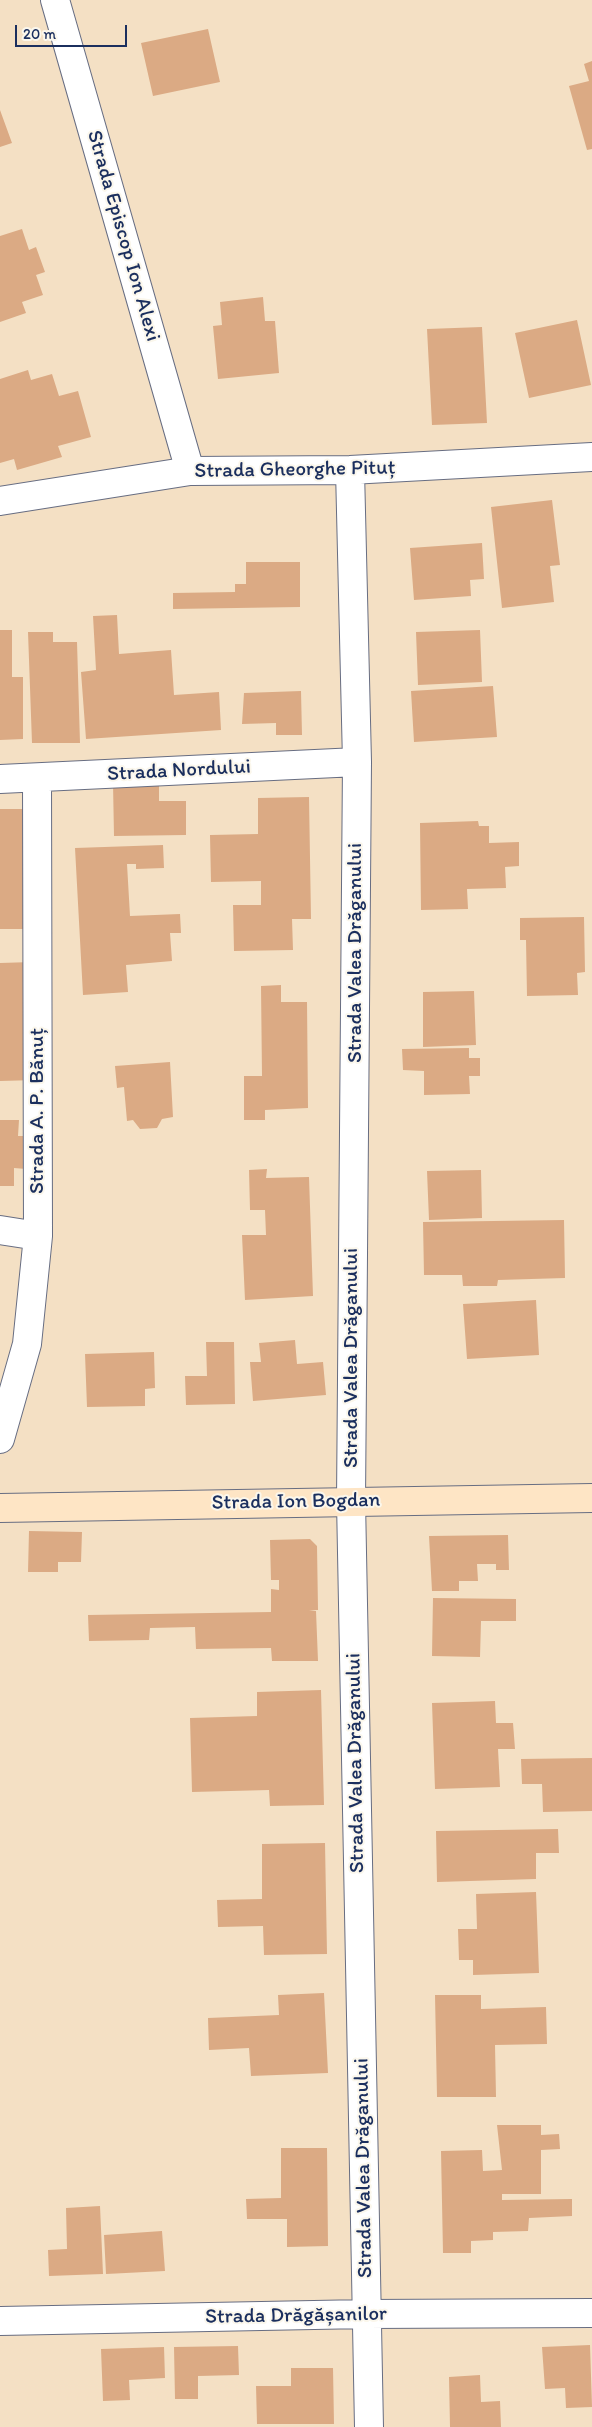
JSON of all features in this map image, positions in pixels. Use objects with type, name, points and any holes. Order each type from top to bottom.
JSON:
[{"type":"main road","name":"Strada Ion Bogdan","points":[[0,1508],[592,1498]]},
{"type":"street","name":"Strada Episcop Ion Alexi","points":[[55,0],[190,471]]},
{"type":"street","name":"Strada Gheorghe Pituț","points":[[0,501],[190,471],[350,470],[592,458]]},
{"type":"street","name":"Strada Valea Drăganului","points":[[350,470],[357,762],[351,1501],[369,2427]]},
{"type":"street","name":"Strada Nordului","points":[[0,779],[357,762]]},
{"type":"street","name":"Strada A. P. Bănuț","points":[[0,1440],[27,1344],[38,1236],[37,778]]},
{"type":"street","points":[[0,1230],[38,1236]]},
{"type":"street","name":"Strada Drăgășanilor","points":[[0,2321],[366,2314],[592,2313]]},
{"type":"building","points":[[208,29],[220,82],[153,96],[141,43]]},
{"type":"building","points":[[592,61],[592,149],[587,150],[569,86],[589,81],[584,64]]},
{"type":"building","points":[[0,110],[12,143],[0,147]]},
{"type":"building","points":[[22,229],[29,250],[36,247],[45,272],[36,275],[43,295],[22,302],[26,313],[0,322],[0,236]]},
{"type":"building","points":[[263,297],[265,321],[275,321],[279,373],[218,379],[213,326],[222,325],[220,302]]},
{"type":"building","points":[[577,320],[591,385],[529,398],[515,333]]},
{"type":"building","points":[[482,327],[487,423],[432,425],[427,329]]},
{"type":"building","points":[[28,370],[31,380],[52,374],[59,396],[78,391],[91,437],[58,446],[62,457],[17,470],[14,459],[0,463],[0,379]]},
{"type":"building","points":[[552,500],[560,565],[550,566],[554,602],[502,608],[491,507]]},
{"type":"building","points":[[482,543],[484,579],[470,580],[471,596],[414,600],[410,548]]},
{"type":"building","points":[[246,562],[300,562],[300,607],[173,609],[173,593],[235,592],[235,584],[246,584]]},
{"type":"building","points":[[117,615],[119,654],[171,650],[174,695],[219,692],[221,730],[86,739],[81,672],[96,670],[93,616]]},
{"type":"building","points":[[0,630],[12,630],[12,677],[23,677],[23,739],[0,740]]},
{"type":"building","points":[[480,630],[482,682],[418,685],[416,632]]},
{"type":"building","points":[[28,632],[53,632],[53,642],[77,642],[80,743],[32,743]]},
{"type":"building","points":[[493,686],[497,737],[414,742],[411,691]]},
{"type":"building","points":[[301,691],[302,735],[276,735],[276,723],[242,724],[244,693]]},
{"type":"building","points":[[159,782],[159,801],[186,801],[186,835],[114,836],[113,783]]},
{"type":"building","points":[[309,797],[311,919],[292,919],[293,950],[234,951],[233,905],[261,905],[261,881],[211,882],[210,835],[258,834],[258,798]]},
{"type":"building","points":[[0,809],[32,809],[32,929],[0,929]]},
{"type":"building","points":[[478,821],[479,826],[489,826],[489,843],[519,842],[519,866],[505,867],[506,888],[467,889],[468,909],[421,910],[420,823]]},
{"type":"building","points":[[163,845],[164,868],[136,869],[136,864],[127,864],[130,916],[180,914],[181,933],[170,933],[172,961],[126,965],[128,992],[83,995],[75,848]]},
{"type":"building","points":[[584,917],[585,972],[577,973],[578,995],[527,996],[526,940],[520,940],[520,918]]},
{"type":"building","points":[[32,962],[36,1080],[0,1081],[0,963]]},
{"type":"building","points":[[281,985],[281,1002],[307,1002],[308,1108],[265,1110],[265,1120],[244,1120],[244,1076],[262,1076],[261,986]]},
{"type":"building","points":[[474,991],[476,1045],[423,1047],[423,992]]},
{"type":"building","points":[[469,1048],[469,1058],[480,1058],[480,1076],[469,1076],[470,1094],[424,1095],[424,1071],[403,1070],[402,1049]]},
{"type":"building","points":[[170,1062],[173,1117],[162,1119],[157,1128],[140,1129],[133,1120],[127,1121],[124,1087],[117,1088],[115,1066]]},
{"type":"building","points":[[0,1120],[19,1120],[18,1136],[27,1136],[26,1169],[14,1168],[14,1186],[0,1186]]},
{"type":"building","points":[[267,1169],[266,1178],[309,1177],[313,1296],[245,1300],[242,1235],[266,1235],[265,1210],[250,1210],[249,1170]]},
{"type":"building","points":[[481,1170],[482,1218],[429,1220],[427,1171]]},
{"type":"building","points":[[564,1220],[565,1278],[498,1280],[497,1286],[463,1286],[462,1275],[424,1275],[423,1222]]},
{"type":"building","points":[[536,1300],[539,1355],[467,1359],[463,1304]]},
{"type":"building","points":[[295,1340],[297,1364],[323,1362],[326,1395],[253,1401],[250,1362],[261,1362],[259,1343]]},
{"type":"building","points":[[206,1342],[234,1342],[235,1404],[186,1405],[185,1376],[207,1376]]},
{"type":"building","points":[[154,1352],[155,1388],[145,1389],[145,1406],[87,1407],[85,1354]]},
{"type":"building","points":[[29,1531],[82,1532],[81,1562],[58,1562],[58,1572],[28,1572]]},
{"type":"building","points":[[508,1535],[509,1570],[496,1570],[496,1564],[477,1564],[478,1581],[459,1581],[459,1591],[432,1591],[429,1536]]},
{"type":"building","points":[[310,1539],[317,1546],[318,1610],[309,1610],[316,1611],[318,1661],[272,1661],[271,1648],[196,1649],[195,1627],[150,1628],[149,1640],[89,1641],[88,1615],[271,1612],[271,1589],[279,1590],[279,1580],[271,1580],[270,1540]]},
{"type":"building","points":[[433,1598],[516,1599],[516,1621],[481,1621],[480,1657],[432,1656]]},
{"type":"building","points":[[321,1690],[324,1805],[270,1806],[269,1790],[192,1792],[190,1718],[257,1716],[257,1692]]},
{"type":"building","points":[[495,1701],[496,1723],[513,1723],[515,1749],[498,1749],[500,1787],[435,1789],[432,1703]]},
{"type":"building","points":[[592,1758],[592,1811],[543,1812],[542,1784],[522,1784],[521,1759]]},
{"type":"building","points":[[558,1829],[559,1853],[536,1853],[536,1879],[437,1882],[436,1831]]},
{"type":"building","points":[[325,1843],[327,1954],[264,1955],[263,1926],[218,1927],[217,1900],[262,1899],[262,1844]]},
{"type":"building","points":[[536,1892],[539,1973],[473,1975],[473,1960],[459,1960],[458,1929],[477,1929],[476,1894]]},
{"type":"building","points":[[324,1993],[328,2073],[251,2076],[249,2048],[209,2050],[208,2018],[279,2015],[278,1995]]},
{"type":"building","points":[[435,1995],[481,1995],[481,2009],[546,2007],[547,2044],[495,2045],[496,2097],[437,2097]]},
{"type":"building","points":[[497,2125],[541,2125],[541,2135],[559,2134],[560,2149],[541,2150],[541,2194],[502,2194],[502,2200],[572,2199],[572,2216],[529,2218],[528,2231],[493,2232],[493,2240],[471,2241],[471,2253],[443,2253],[441,2151],[482,2150],[483,2171],[502,2170]]},
{"type":"building","points":[[281,2148],[327,2148],[328,2246],[287,2247],[287,2219],[247,2219],[246,2199],[281,2198]]},
{"type":"building","points":[[100,2206],[103,2274],[49,2276],[48,2250],[67,2249],[66,2208]]},
{"type":"building","points":[[162,2231],[165,2271],[106,2274],[104,2235]]},
{"type":"building","points":[[590,2345],[592,2407],[566,2408],[565,2388],[545,2389],[542,2347]]},
{"type":"building","points":[[238,2346],[239,2375],[198,2376],[198,2399],[175,2399],[174,2347]]},
{"type":"building","points":[[164,2347],[165,2378],[129,2380],[130,2400],[103,2401],[101,2349]]},
{"type":"building","points":[[291,2368],[333,2368],[334,2424],[257,2424],[256,2386],[291,2386]]},
{"type":"building","points":[[480,2375],[481,2402],[500,2401],[501,2427],[450,2427],[449,2377]]}]
